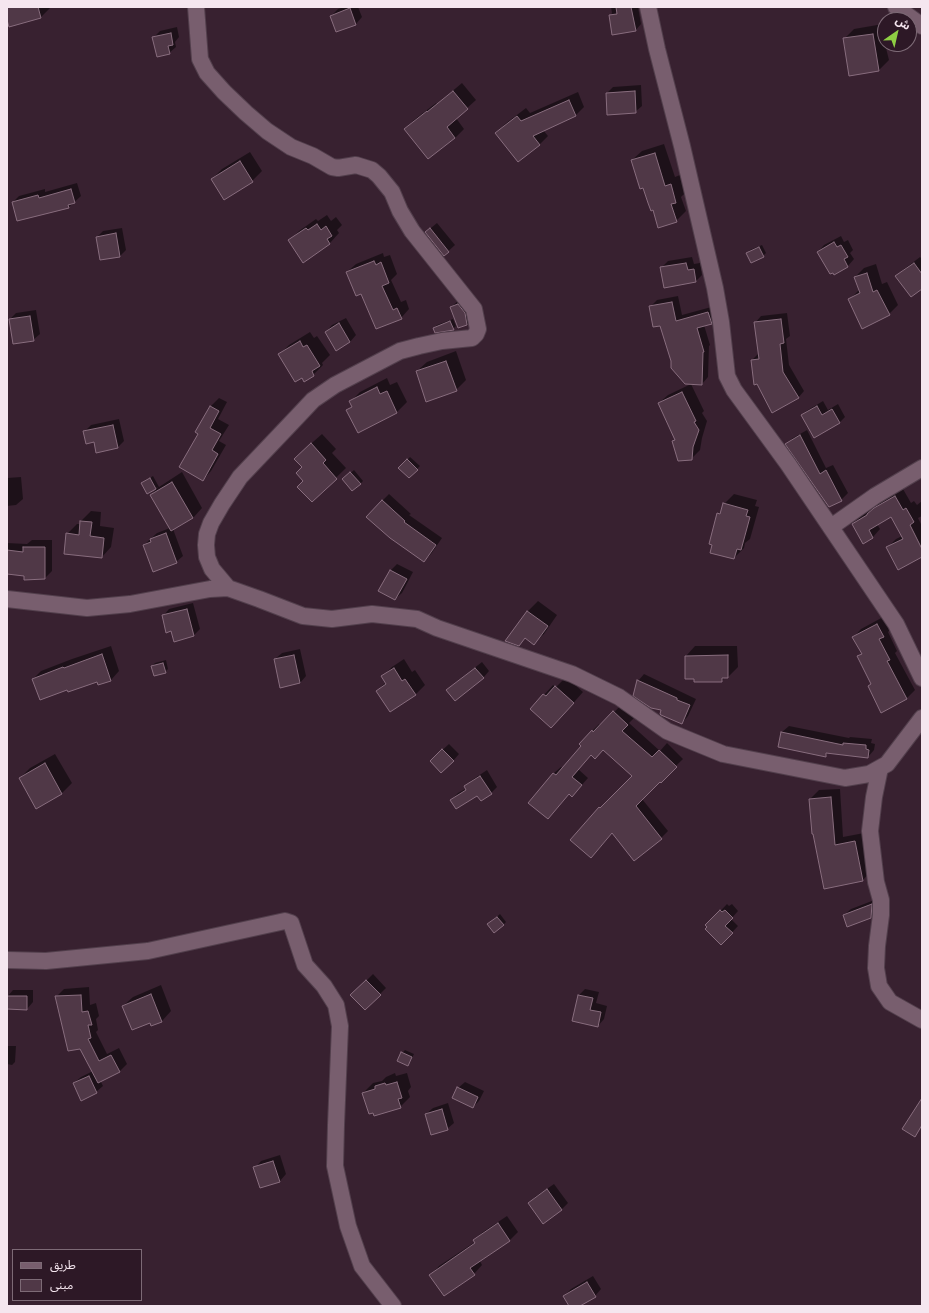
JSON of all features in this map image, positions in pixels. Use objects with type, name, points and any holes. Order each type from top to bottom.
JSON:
[{"type":"street","points":[[196,7],[200,59],[207,73],[219,87],[267,131],[291,147],[313,156],[332,167],[338,168],[356,165],[372,170],[379,176],[392,192],[400,211],[412,231],[474,309],[478,329],[472,338],[442,341],[400,351],[335,384],[313,400],[302,411],[240,477],[211,523],[207,540],[208,557],[212,569],[228,588]]},
{"type":"street","points":[[648,7],[715,288],[721,322],[727,376],[734,390],[788,464],[896,624],[922,678]]},
{"type":"street","points":[[896,7],[922,26]]},
{"type":"street","points":[[831,527],[875,496],[922,468]]},
{"type":"street","points":[[7,599],[87,608],[130,604],[210,589],[228,588],[303,616],[332,619],[372,614],[417,619],[436,628],[572,674],[619,697],[667,731],[723,754],[845,778],[869,774],[887,764],[922,718]]},
{"type":"street","points":[[880,768],[874,798],[870,831],[871,853],[881,900],[882,915],[877,946],[876,968],[879,986],[890,1002],[922,1020]]},
{"type":"street","points":[[7,960],[46,960],[148,951],[285,921],[291,923],[305,965],[324,986],[336,1005],[340,1026],[335,1166],[348,1226],[362,1266],[393,1306]]},
{"type":"building","points":[[7,7],[38,7],[41,18],[9,27],[7,20]]},
{"type":"building","points":[[616,7],[631,7],[636,31],[612,35],[609,15],[617,14]]},
{"type":"building","points":[[350,8],[356,25],[336,32],[330,16]]},
{"type":"building","points":[[171,33],[173,45],[168,46],[170,54],[157,57],[152,37]]},
{"type":"building","points":[[873,34],[879,71],[849,76],[843,38]]},
{"type":"building","points":[[453,91],[468,109],[447,127],[455,138],[428,159],[404,129]]},
{"type":"building","points":[[635,91],[636,113],[607,115],[606,93]]},
{"type":"building","points":[[569,100],[576,116],[533,136],[540,145],[518,162],[495,133],[517,116],[521,121]]},
{"type":"building","points":[[655,153],[665,186],[671,184],[676,203],[671,204],[677,222],[658,228],[653,210],[651,211],[643,188],[640,189],[631,160]]},
{"type":"building","points":[[240,161],[253,182],[224,200],[211,179]]},
{"type":"building","points":[[71,189],[75,203],[68,205],[69,208],[17,221],[12,202],[38,195],[39,198]]},
{"type":"building","points":[[317,224],[321,230],[326,226],[332,236],[327,239],[330,244],[303,263],[288,240],[306,228],[308,230]]},
{"type":"building","points":[[430,228],[449,252],[444,256],[425,232]]},
{"type":"building","points":[[116,233],[120,257],[100,260],[96,237]]},
{"type":"building","points":[[834,242],[837,247],[841,245],[848,257],[844,259],[848,267],[834,275],[833,273],[830,274],[817,252]]},
{"type":"building","points":[[759,247],[764,257],[751,263],[746,253]]},
{"type":"building","points":[[374,261],[376,265],[381,262],[389,283],[382,286],[393,310],[397,308],[402,319],[376,329],[361,294],[356,296],[346,272]]},
{"type":"building","points":[[686,263],[688,270],[694,269],[696,282],[664,288],[660,267]]},
{"type":"building","points":[[914,263],[922,274],[922,289],[911,297],[895,276]]},
{"type":"building","points":[[867,273],[873,292],[877,290],[890,315],[862,329],[848,299],[860,293],[854,277]]},
{"type":"building","points":[[672,302],[676,321],[708,312],[712,324],[697,328],[704,352],[702,385],[685,384],[671,368],[671,361],[660,326],[653,327],[649,306]]},
{"type":"building","points":[[458,304],[465,313],[467,325],[458,328],[450,307]]},
{"type":"building","points":[[30,316],[34,341],[13,344],[9,319]]},
{"type":"building","points":[[781,319],[784,343],[780,344],[783,372],[799,398],[772,413],[757,384],[754,385],[751,360],[759,359],[754,322]]},
{"type":"building","points":[[450,321],[454,330],[435,333],[433,328]]},
{"type":"building","points":[[339,323],[350,342],[336,351],[325,332]]},
{"type":"building","points":[[300,341],[303,347],[307,345],[320,366],[312,371],[314,376],[304,382],[302,378],[295,382],[278,354]]},
{"type":"building","points":[[446,361],[457,391],[426,402],[416,371]]},
{"type":"building","points":[[377,387],[380,394],[387,391],[397,413],[358,433],[346,410],[352,407],[349,401]]},
{"type":"building","points":[[682,392],[696,421],[694,422],[699,430],[693,447],[692,460],[678,461],[672,441],[675,440],[658,403]]},
{"type":"building","points":[[210,406],[219,411],[210,428],[221,434],[212,450],[218,454],[203,481],[179,467],[198,434],[195,432]]},
{"type":"building","points":[[817,406],[822,415],[832,409],[840,423],[814,438],[801,415]]},
{"type":"building","points":[[113,425],[118,448],[96,453],[94,442],[86,444],[83,431]]},
{"type":"building","points":[[800,435],[820,474],[826,470],[842,501],[829,507],[785,444]]},
{"type":"building","points":[[311,443],[326,460],[323,463],[337,479],[312,502],[297,487],[303,481],[296,473],[302,467],[294,459]]},
{"type":"building","points":[[407,459],[418,470],[409,478],[398,468]]},
{"type":"building","points":[[350,472],[361,484],[352,491],[342,479]]},
{"type":"building","points":[[150,478],[156,489],[147,494],[141,483]]},
{"type":"building","points":[[172,482],[193,518],[171,531],[150,495]]},
{"type":"building","points":[[895,496],[903,510],[906,508],[914,522],[910,525],[922,549],[922,557],[898,570],[886,547],[903,539],[891,517],[869,530],[873,538],[863,544],[852,524],[867,515],[874,508]]},
{"type":"building","points":[[382,500],[405,521],[404,522],[436,545],[424,562],[390,538],[366,517]]},
{"type":"building","points":[[723,503],[748,510],[746,516],[750,517],[741,550],[737,549],[734,559],[710,553],[712,545],[709,544],[717,513],[720,514]]},
{"type":"building","points":[[80,521],[92,522],[90,536],[104,538],[102,558],[64,554],[66,533],[79,535]]},
{"type":"building","points":[[166,533],[177,563],[153,572],[143,545],[151,542],[150,539]]},
{"type":"building","points":[[23,547],[45,547],[45,579],[24,580],[24,576],[7,574],[7,550],[23,552]]},
{"type":"building","points":[[390,570],[407,579],[395,600],[378,591]]},
{"type":"building","points":[[187,609],[194,636],[174,642],[171,631],[166,633],[162,615]]},
{"type":"building","points":[[527,611],[548,626],[534,645],[525,638],[519,646],[505,641]]},
{"type":"building","points":[[877,624],[884,637],[879,639],[890,660],[887,661],[907,699],[881,713],[868,686],[871,684],[857,656],[862,654],[852,637]]},
{"type":"building","points":[[102,654],[111,681],[98,685],[97,682],[68,692],[67,690],[40,700],[32,679]]},
{"type":"building","points":[[294,655],[300,683],[280,688],[274,659]]},
{"type":"building","points":[[728,655],[728,678],[722,678],[722,682],[694,682],[694,679],[685,679],[685,656]]},
{"type":"building","points":[[163,663],[166,673],[154,676],[151,666]]},
{"type":"building","points":[[394,668],[402,681],[405,679],[416,695],[390,712],[376,691],[386,684],[381,676]]},
{"type":"building","points":[[475,668],[484,678],[455,701],[446,690]]},
{"type":"building","points":[[637,680],[690,705],[682,724],[661,715],[661,710],[651,708],[633,696]]},
{"type":"building","points":[[555,686],[574,703],[551,728],[530,709],[543,694],[546,696]]},
{"type":"building","points":[[613,711],[628,725],[622,731],[652,757],[659,750],[677,767],[636,806],[662,839],[634,861],[612,833],[591,858],[570,840],[599,807],[600,808],[632,776],[603,750],[595,759],[591,755],[572,777],[582,785],[572,797],[569,794],[548,819],[528,803],[553,773],[556,775],[581,746],[579,744]]},
{"type":"building","points":[[781,732],[843,745],[843,743],[866,745],[866,749],[869,750],[868,758],[826,753],[826,757],[778,747]]},
{"type":"building","points":[[442,749],[454,761],[441,773],[430,761]]},
{"type":"building","points":[[45,763],[62,794],[36,809],[19,778]]},
{"type":"building","points":[[480,776],[492,794],[481,801],[477,796],[456,809],[450,800],[466,790],[464,786]]},
{"type":"building","points":[[831,797],[835,845],[855,841],[863,881],[824,889],[812,834],[809,799]]},
{"type":"building","points":[[872,904],[871,918],[847,927],[843,915]]},
{"type":"building","points":[[720,910],[722,912],[725,910],[733,918],[725,926],[733,933],[721,945],[705,929],[707,927],[705,925]]},
{"type":"building","points":[[497,917],[504,925],[494,933],[487,924]]},
{"type":"building","points":[[366,980],[381,995],[365,1010],[350,995]]},
{"type":"building","points":[[151,994],[162,1022],[151,1026],[150,1023],[132,1030],[122,1006]]},
{"type":"building","points":[[81,995],[82,1012],[88,1011],[92,1025],[88,1025],[91,1038],[88,1039],[99,1061],[111,1055],[120,1072],[98,1083],[80,1049],[68,1051],[55,996]]},
{"type":"building","points":[[578,995],[593,998],[590,1010],[601,1012],[598,1027],[572,1021]]},
{"type":"building","points":[[7,996],[27,996],[27,1010],[7,1009]]},
{"type":"building","points":[[401,1052],[412,1057],[408,1066],[397,1061]]},
{"type":"building","points":[[89,1076],[97,1093],[81,1101],[73,1083]]},
{"type":"building","points":[[397,1082],[402,1098],[398,1099],[401,1108],[374,1116],[373,1113],[369,1114],[362,1093],[375,1089],[375,1086]]},
{"type":"building","points":[[457,1087],[478,1097],[473,1108],[452,1098]]},
{"type":"building","points":[[922,1098],[922,1125],[915,1137],[902,1129]]},
{"type":"building","points":[[442,1109],[448,1130],[431,1135],[425,1114]]},
{"type":"building","points":[[273,1161],[280,1182],[260,1188],[253,1167]]},
{"type":"building","points":[[547,1189],[562,1210],[543,1224],[528,1203]]},
{"type":"building","points":[[498,1223],[510,1241],[470,1268],[475,1275],[444,1296],[429,1275],[475,1243],[473,1240]]},
{"type":"building","points":[[587,1282],[596,1297],[580,1306],[569,1306],[563,1296]]}]
